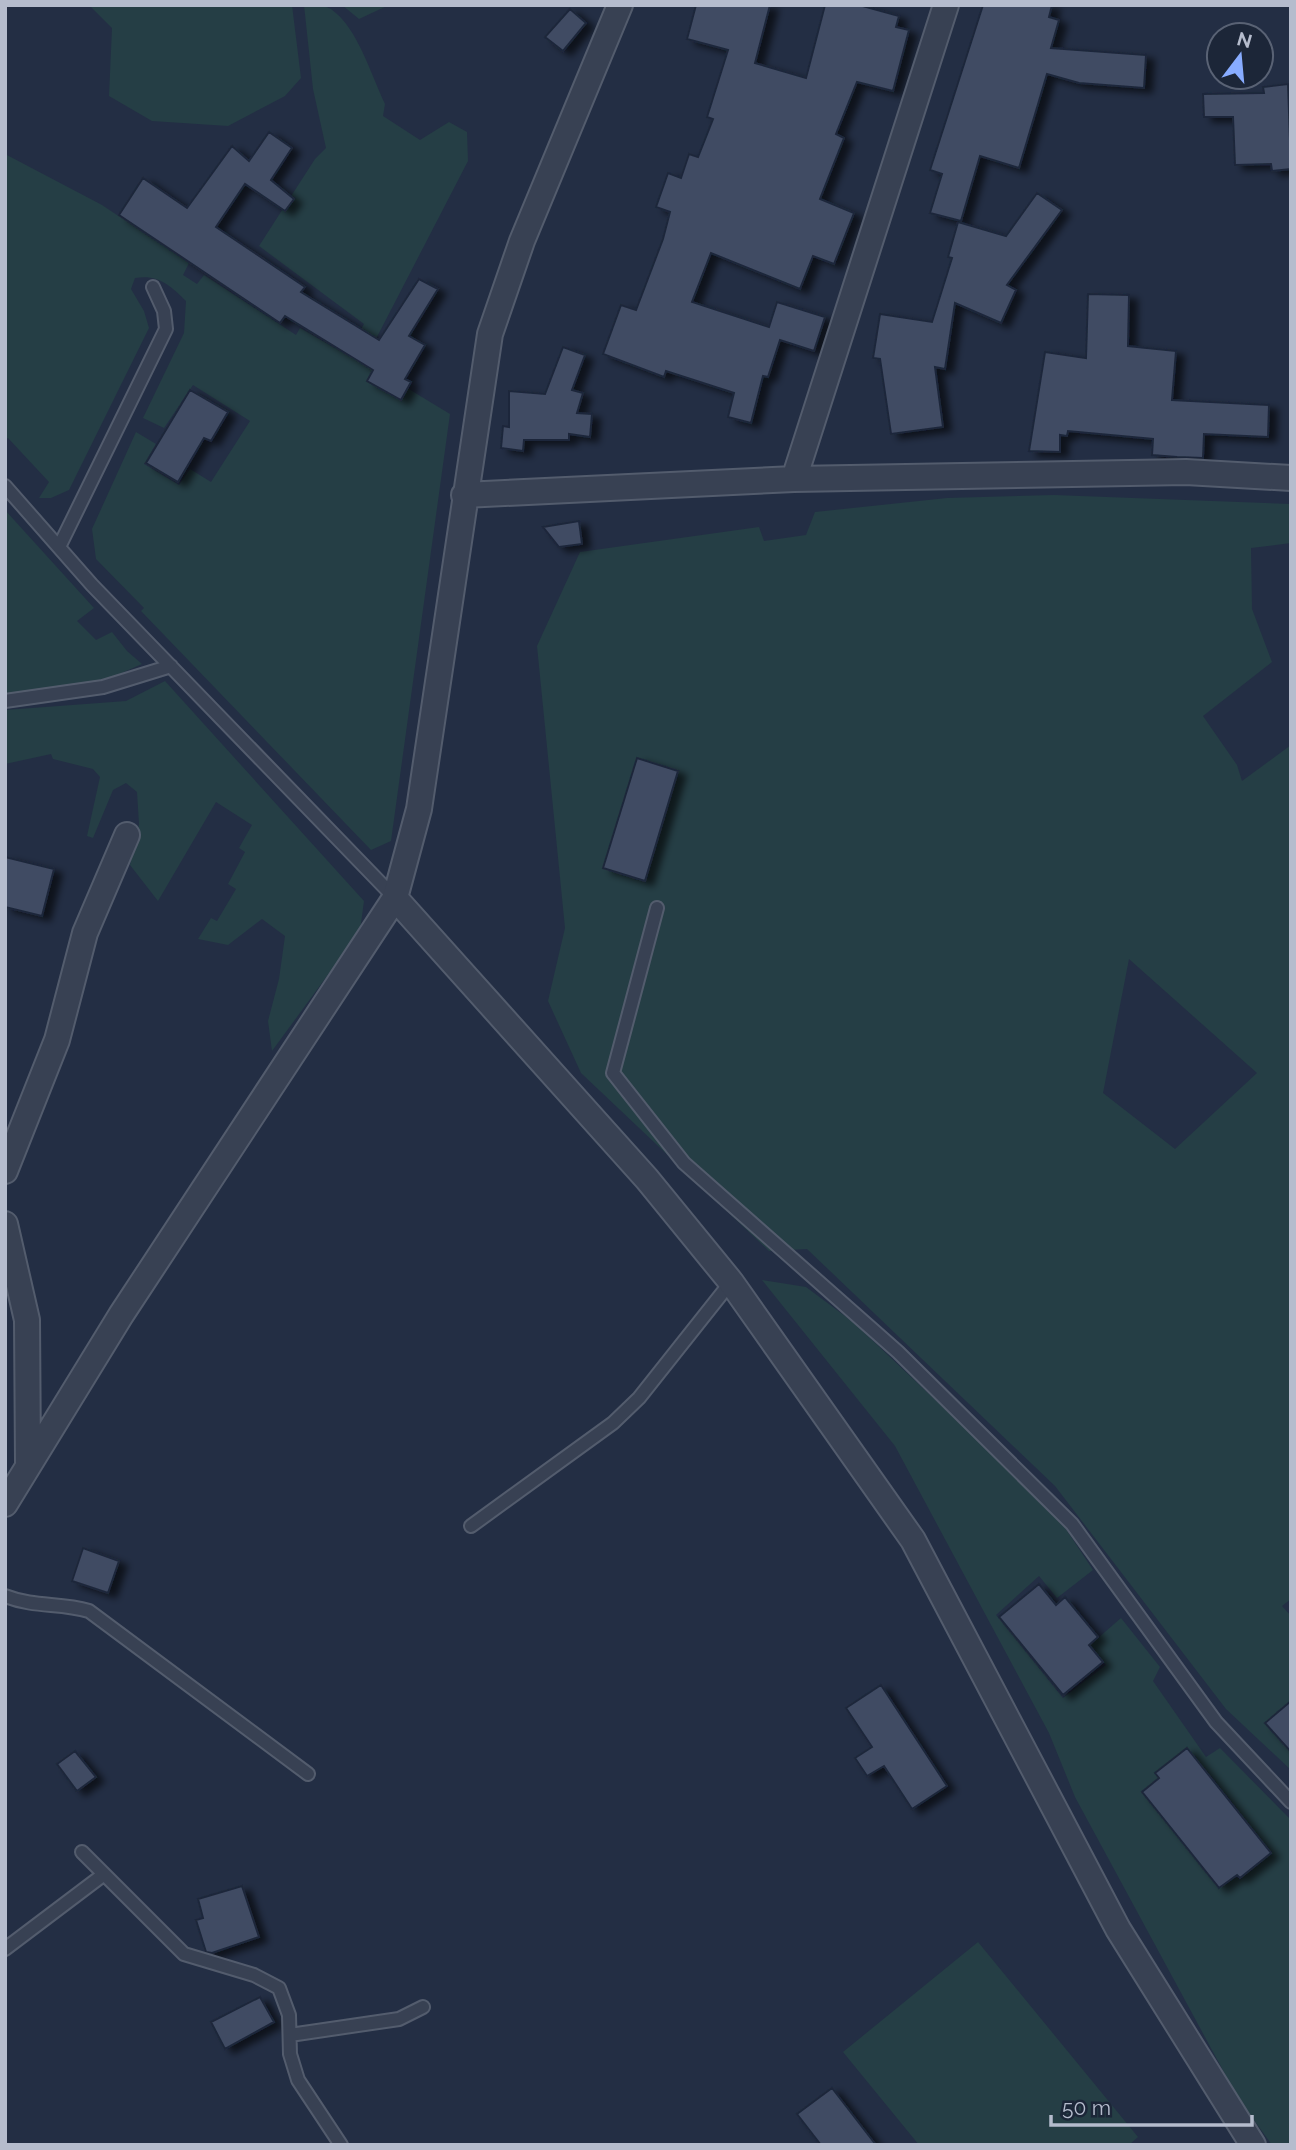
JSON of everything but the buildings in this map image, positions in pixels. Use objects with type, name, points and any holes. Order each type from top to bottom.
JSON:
[{"type":"street","points":[[5,1504],[28,1462],[121,1315],[395,898],[419,809],[447,636],[464,495],[490,334],[522,241],[620,5]]},
{"type":"street","points":[[794,479],[946,5]]},
{"type":"street","points":[[464,495],[794,479],[1186,472],[1291,478]]},
{"type":"street","points":[[5,1171],[57,1040],[85,933],[127,835]]},
{"type":"street","points":[[395,898],[647,1179],[731,1282],[913,1540],[1118,1929],[1253,2145]]},
{"type":"street","points":[[5,1224],[27,1320],[28,1462]]},
{"type":"lane","points":[[59,547],[166,329],[164,311],[153,286]]},
{"type":"lane","points":[[5,486],[171,666],[395,898]]},
{"type":"lane","points":[[5,701],[103,687],[171,666]]},
{"type":"lane","points":[[657,908],[613,1073],[684,1163],[898,1352],[1072,1524],[1216,1722],[1291,1802]]},
{"type":"lane","points":[[471,1526],[613,1423],[639,1398],[731,1282]]},
{"type":"lane","points":[[5,1596],[29,1606],[69,1605],[89,1611],[309,1774]]},
{"type":"lane","points":[[82,1852],[184,1954],[254,1975],[279,1987],[289,2015],[290,2054],[298,2080],[341,2145]]},
{"type":"lane","points":[[5,1949],[103,1875]]},
{"type":"lane","points":[[290,2035],[399,2019],[423,2007]]},
{"type":"green space","points":[[89,5],[292,5],[301,78],[285,96],[228,126],[152,121],[109,96],[112,28]]},
{"type":"green space","points":[[304,5],[328,7],[349,28],[385,104],[383,116],[420,140],[449,122],[467,132],[468,161],[364,362],[450,414],[391,841],[371,850],[141,611],[144,608],[96,559],[92,529],[136,432],[156,444],[144,464],[179,485],[190,469],[211,482],[250,421],[193,385],[164,428],[143,418],[184,333],[186,301],[175,290],[157,279],[135,278],[131,289],[144,311],[149,328],[69,490],[51,498],[39,498],[49,482],[8,438],[5,440],[5,154],[102,205],[189,263],[183,275],[197,284],[204,275],[296,335],[300,328],[347,355],[364,324],[259,246],[315,159],[326,148],[313,89]]},
{"type":"green space","points":[[342,5],[389,5],[359,19]]},
{"type":"green space","points":[[1054,495],[1291,504],[1291,543],[1251,548],[1252,609],[1272,662],[1203,716],[1237,765],[1242,781],[1291,745],[1291,1599],[1282,1606],[1291,1616],[1291,1770],[1226,1709],[1055,1486],[807,1249],[769,1251],[581,1073],[548,1001],[565,928],[537,646],[580,552],[759,527],[764,541],[806,535],[815,512],[947,498]],"holes":[[[1129,959],[1257,1073],[1175,1149],[1103,1093]]]},
{"type":"green space","points":[[5,510],[94,608],[77,621],[96,640],[112,632],[142,664],[97,684],[5,699]]},
{"type":"green space","points":[[165,681],[364,901],[360,931],[272,1051],[268,1021],[279,979],[285,936],[262,919],[228,945],[198,939],[211,918],[217,921],[236,889],[228,884],[245,852],[239,848],[252,825],[216,802],[158,901],[130,865],[139,824],[137,792],[126,783],[113,790],[93,838],[87,836],[100,777],[93,769],[53,759],[51,754],[5,764],[5,710],[126,701]]},
{"type":"green space","points":[[762,1280],[806,1287],[853,1322],[1056,1514],[1093,1570],[1057,1598],[1039,1576],[996,1615],[1063,1698],[1106,1665],[1090,1645],[1121,1618],[1160,1667],[1153,1681],[1206,1757],[1220,1748],[1291,1820],[1291,2145],[1272,2145],[1238,2098],[1075,1797],[1049,1733],[895,1446]]},
{"type":"green space","points":[[978,1942],[1138,2137],[1129,2145],[919,2145],[843,2052]]}]
